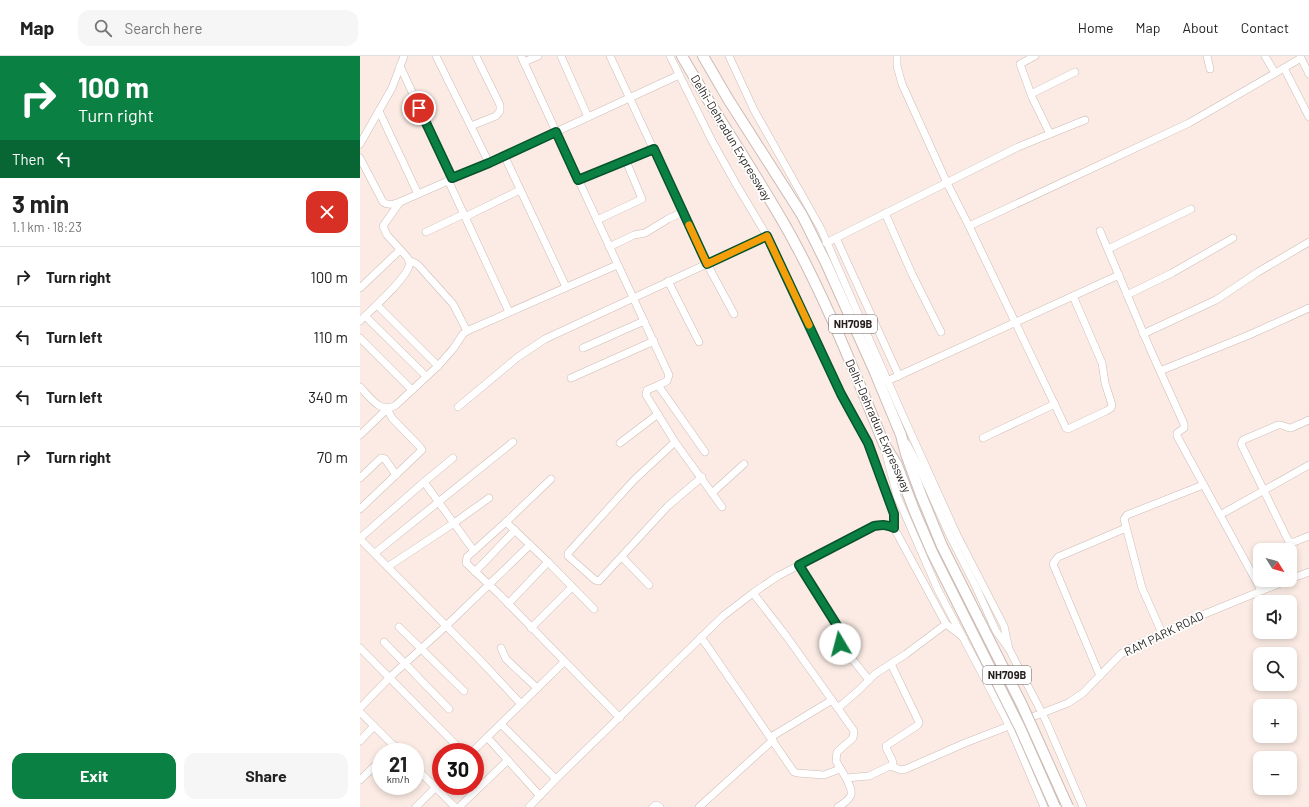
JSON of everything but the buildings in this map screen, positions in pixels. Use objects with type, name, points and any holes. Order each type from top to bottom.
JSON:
[{"type":"highway","name":"Delhi-Dehradun Expressway","points":[[682,56],[701,90],[789,234],[820,293],[884,444],[897,465],[932,552],[1017,722],[1055,807]]},
{"type":"highway","name":"Delhi-Dehradun Expressway","points":[[703,56],[728,99],[802,215],[834,281],[874,370],[901,435],[906,454],[921,495],[942,546],[1022,705],[1068,807]]},
{"type":"street","points":[[360,144],[392,88],[404,56]]},
{"type":"street","points":[[436,56],[489,163]]},
{"type":"street","points":[[470,126],[496,116],[500,111],[500,105],[476,56]]},
{"type":"street","points":[[538,56],[523,59],[617,265],[654,341],[669,377],[667,381],[646,392],[646,395],[674,442],[722,506]]},
{"type":"street","points":[[560,56],[588,117]]},
{"type":"street","points":[[610,56],[707,264],[734,314]]},
{"type":"street","points":[[670,56],[722,159],[767,236],[841,394],[868,443],[894,514],[894,528],[946,624],[962,637]]},
{"type":"street","points":[[730,56],[754,110],[821,229],[887,381],[957,535],[1004,626],[1009,649]]},
{"type":"street","points":[[897,56],[897,66],[902,84],[947,183],[1066,428],[1068,429],[1106,411],[1111,408],[1112,405],[1105,383],[1102,363],[1073,296]]},
{"type":"street","points":[[1017,56],[1031,94],[1050,134]]},
{"type":"street","points":[[1020,64],[1035,56]]},
{"type":"street","points":[[1207,56],[1210,68]]},
{"type":"street","points":[[1265,56],[1275,73]]},
{"type":"street","points":[[969,226],[1189,123],[1302,57],[1309,74]]},
{"type":"street","points":[[400,66],[465,216],[509,312]]},
{"type":"street","points":[[1284,68],[1309,117]]},
{"type":"street","points":[[1031,94],[1075,72]]},
{"type":"street","points":[[360,158],[383,202],[386,205],[390,205],[489,163],[679,75]]},
{"type":"street","points":[[379,111],[418,194]]},
{"type":"street","points":[[826,243],[1018,148],[1085,120]]},
{"type":"street","points":[[578,180],[654,149]]},
{"type":"street","points":[[504,155],[566,287]]},
{"type":"street","points":[[597,220],[642,199],[626,161]]},
{"type":"street","points":[[426,232],[465,216],[520,190]]},
{"type":"street","points":[[400,202],[383,226],[387,235],[407,257],[409,266],[404,275],[362,318],[426,376]]},
{"type":"street","points":[[1108,249],[1191,209]]},
{"type":"street","points":[[609,247],[627,238],[645,233],[683,212]]},
{"type":"street","points":[[885,213],[912,274],[941,332]]},
{"type":"street","points":[[1100,231],[1184,426],[1177,433],[1177,436],[1261,590]]},
{"type":"street","points":[[458,407],[532,347],[545,339],[767,236]]},
{"type":"street","points":[[836,238],[900,376]]},
{"type":"street","points":[[1127,295],[1172,273],[1233,238]]},
{"type":"street","points":[[1144,334],[1216,300],[1258,272],[1309,242]]},
{"type":"street","points":[[360,288],[400,250]]},
{"type":"street","points":[[409,262],[413,262],[418,265],[454,304],[467,331]]},
{"type":"street","points":[[360,435],[387,409],[396,405],[438,366],[467,331],[617,265]]},
{"type":"street","points":[[887,381],[1119,275]]},
{"type":"street","points":[[668,281],[699,342]]},
{"type":"street","points":[[377,304],[438,366]]},
{"type":"street","points":[[1160,371],[1249,335],[1309,308]]},
{"type":"street","points":[[583,348],[644,321]]},
{"type":"street","points":[[360,338],[412,390]]},
{"type":"street","points":[[571,378],[654,341]]},
{"type":"street","points":[[659,385],[705,452]]},
{"type":"street","points":[[360,387],[377,404],[387,409],[392,418],[422,449],[421,452],[360,509]]},
{"type":"street","points":[[983,438],[1055,404]]},
{"type":"street","points":[[620,443],[658,414]]},
{"type":"street","points":[[1309,420],[1291,428],[1288,428],[1282,424],[1278,425],[1241,442],[1241,446],[1289,542],[1294,542],[1309,536]]},
{"type":"street","points":[[901,435],[918,465],[950,536],[996,631],[1009,649],[1042,713],[1083,807]]},
{"type":"street","points":[[375,553],[513,442]]},
{"type":"street","points":[[674,442],[634,480],[567,555],[595,580],[599,581],[668,506],[702,478]]},
{"type":"street","points":[[884,444],[897,496],[938,590],[1009,725],[1044,807]]},
{"type":"street","points":[[360,478],[381,458],[385,459],[396,474]]},
{"type":"street","points":[[453,458],[360,538],[521,704]]},
{"type":"street","points":[[712,493],[744,464]]},
{"type":"street","points":[[1220,515],[1309,465]]},
{"type":"street","points":[[551,479],[467,557],[466,560],[468,566],[489,585],[620,718]]},
{"type":"street","points":[[424,482],[474,551]]},
{"type":"street","points":[[1162,633],[1142,588],[1124,519],[1127,515],[1203,485]]},
{"type":"street","points":[[388,566],[489,498]]},
{"type":"street","points":[[506,522],[594,609]]},
{"type":"street","points":[[529,807],[701,637],[723,616],[753,593],[778,576],[874,526],[889,525],[894,528]]},
{"type":"street","points":[[1100,676],[1053,564],[1058,557],[1126,528]]},
{"type":"street","points":[[475,572],[515,530]]},
{"type":"street","points":[[360,550],[366,544]]},
{"type":"street","points":[[360,708],[389,678],[446,626],[530,545]]},
{"type":"street","points":[[622,557],[650,585]]},
{"type":"street","points":[[508,604],[548,562]]},
{"type":"street","points":[[799,565],[838,627],[840,633],[838,638],[840,644],[868,680]]},
{"type":"street","name":"RAM PARK ROAD","points":[[1297,577],[1309,572]]},
{"type":"street","points":[[531,628],[572,587]]},
{"type":"street","name":"RAM PARK ROAD","points":[[893,766],[901,770],[906,769],[965,742],[1068,703],[1083,693],[1121,654],[1133,647],[1190,620],[1269,587]]},
{"type":"street","points":[[753,593],[854,731],[853,738],[836,752],[836,761],[846,778],[852,794],[848,800],[838,807]]},
{"type":"street","points":[[838,708],[883,668],[891,664],[946,624]]},
{"type":"street","points":[[398,627],[464,691]]},
{"type":"street","points":[[701,637],[796,773],[824,775],[840,769]]},
{"type":"street","points":[[384,642],[450,709]]},
{"type":"street","points":[[360,648],[453,743]]},
{"type":"street","points":[[501,648],[506,659],[537,688]]},
{"type":"street","points":[[482,743],[564,662]]},
{"type":"street","points":[[846,778],[869,776],[893,766],[886,746],[918,725],[919,722],[891,664]]},
{"type":"street","points":[[700,807],[772,738],[832,700]]},
{"type":"street","points":[[360,712],[392,743]]},
{"type":"street","points":[[501,724],[556,779]]},
{"type":"street","points":[[360,740],[374,726]]},
{"type":"street","points":[[487,738],[540,796]]},
{"type":"street","points":[[459,807],[508,760]]},
{"type":"street","points":[[360,780],[372,769]]},
{"type":"street","points":[[424,774],[432,780]]},
{"type":"street","points":[[416,807],[432,791]]},
{"type":"street","points":[[446,795],[455,807]]},
{"type":"street","points":[[653,807],[656,805],[660,807]]},
{"type":"slow traffic","points":[[689,225],[707,264],[767,236],[809,325]]},
{"type":"route","points":[[419,108],[452,178],[489,163],[556,132],[578,180],[654,149],[707,264],[767,236],[841,394],[868,443],[885,493],[894,514],[894,528],[889,525],[874,526],[799,565],[840,630],[838,641],[840,644]]}]
